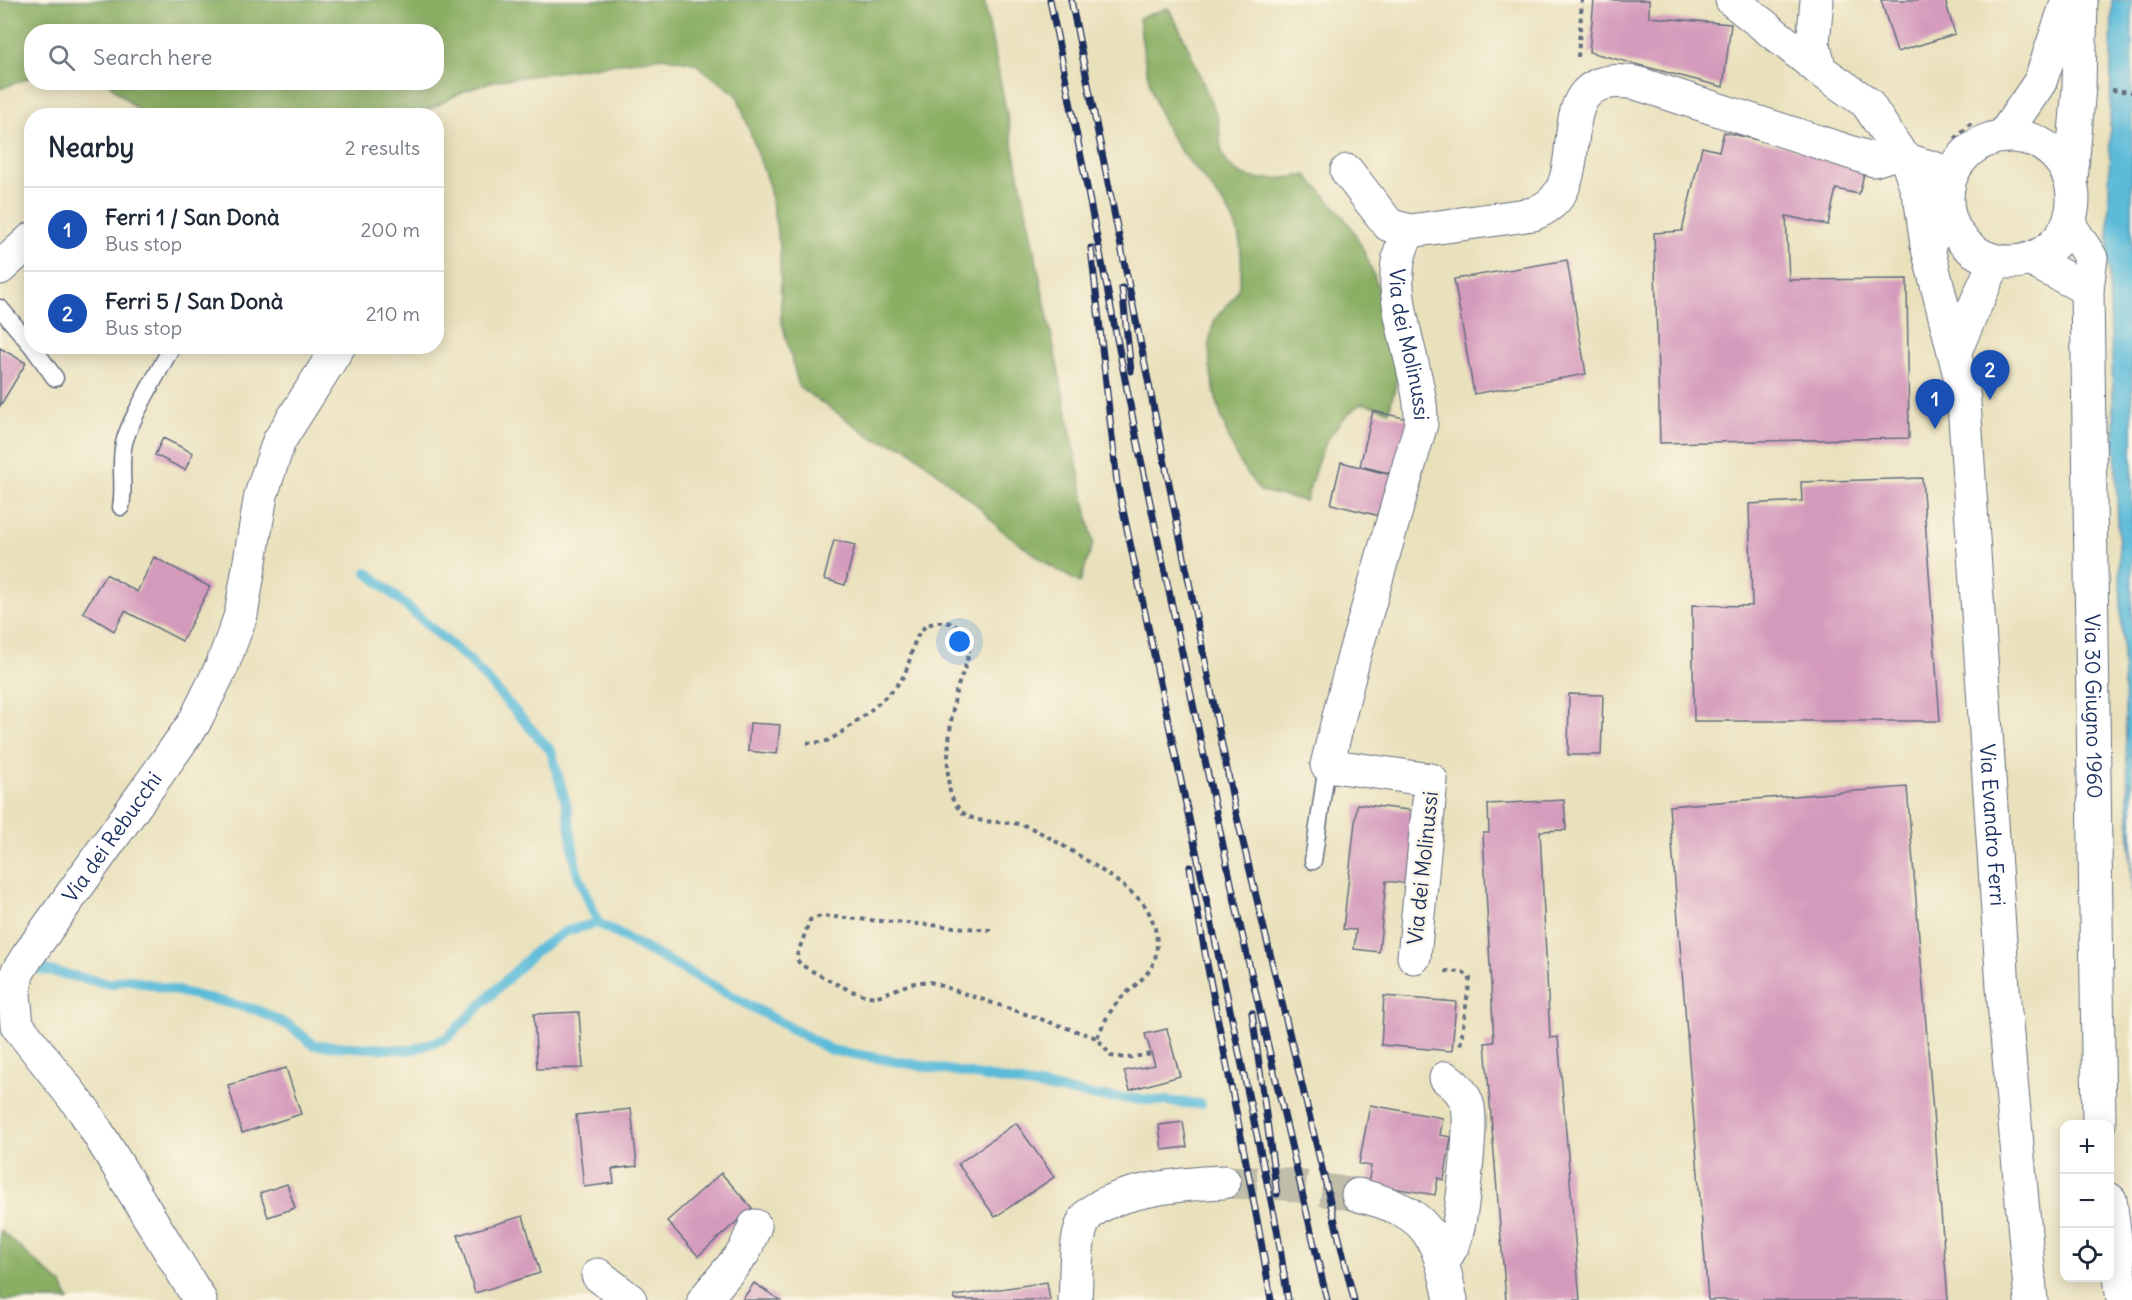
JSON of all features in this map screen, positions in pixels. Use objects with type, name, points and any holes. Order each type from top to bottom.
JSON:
[{"type":"street","name":"Via Evandro Ferri","points":[[1732,0],[1820,70],[1867,103],[1903,156],[1921,202],[1927,245],[1963,388],[2004,991],[2031,1300]]},
{"type":"street","points":[[1817,0],[1813,43],[1820,70]]},
{"type":"street","points":[[2003,136],[2040,82],[2068,0]]},
{"type":"street","points":[[2072,180],[2062,161],[2046,146],[2025,137],[2003,136],[1982,142],[1964,155],[1952,174],[1947,195],[1949,217],[1959,237],[1975,252],[1995,261],[2013,263],[2031,260],[2047,252],[2070,224],[2074,202],[2072,180],[2079,87],[2080,0]]},
{"type":"street","points":[[1347,171],[1389,225],[1410,231],[1533,214],[1545,209],[1563,190],[1574,115],[1581,101],[1592,90],[1606,83],[1621,81],[1636,83],[1874,160],[1903,156],[1952,174]]},
{"type":"street","points":[[1927,245],[1949,217]]},
{"type":"street","name":"Via 30 Giugno 1960","points":[[2070,224],[2091,258],[2087,289],[2099,1120]]},
{"type":"street","name":"Via dei Molinussi","points":[[1410,231],[1400,244],[1396,273],[1398,295],[1421,404],[1421,424],[1354,656],[1327,765],[1431,780],[1414,957]]},
{"type":"street","points":[[0,268],[24,246]]},
{"type":"street","points":[[2031,260],[2087,289]]},
{"type":"street","points":[[1955,351],[1995,261]]},
{"type":"street","name":"Via dei Rebucchi","points":[[200,1300],[86,1112],[17,1025],[14,994],[17,973],[27,957],[199,713],[222,666],[241,615],[261,495],[279,441],[334,354]]},
{"type":"street","points":[[1442,1263],[1454,1241],[1466,1167],[1469,1119],[1464,1097],[1456,1085],[1446,1078]]},
{"type":"street","points":[[1075,1300],[1080,1231],[1090,1211],[1104,1204],[1156,1189],[1192,1183],[1224,1182]]},
{"type":"street","points":[[1359,1195],[1398,1207],[1419,1220],[1438,1248],[1450,1300]]},
{"type":"street","points":[[704,1300],[744,1252],[755,1226]]},
{"type":"street","points":[[2113,1228],[2123,1300]]},
{"type":"street","points":[[598,1275],[630,1300]]},
{"type":"lane","points":[[0,308],[24,336]]},
{"type":"lane","points":[[38,354],[55,378]]},
{"type":"lane","points":[[121,507],[125,486],[121,462],[125,440],[168,354]]},
{"type":"lane","points":[[1313,861],[1327,765]]},
{"type":"path","points":[[2123,91],[2132,92]]},
{"type":"path","points":[[807,743],[828,741],[886,697],[904,676],[916,640],[927,626],[943,621],[958,627],[968,640],[969,649],[956,693],[946,774],[948,789],[954,802],[964,814],[977,821],[992,823],[1006,821],[1029,827],[1116,880],[1145,906],[1156,932],[1156,956],[1145,977],[1119,1000],[1105,1020],[1097,1038]]},
{"type":"path","points":[[991,930],[821,916],[810,920],[796,957],[801,965],[863,996],[875,997],[918,981],[930,982],[1097,1038],[1111,1056],[1127,1058],[1152,1054]]},
{"type":"path","name":"Via dei Molinussi","points":[[1414,957],[1414,967],[1463,972],[1470,978],[1459,1050],[1446,1078]]},
{"type":"green space","points":[[0,0],[984,0],[1093,543],[1080,583],[1052,567],[1000,529],[979,507],[906,447],[875,439],[799,387],[781,319],[780,248],[769,186],[737,95],[694,63],[663,57],[494,81],[464,91],[432,108],[135,108],[116,90],[444,90],[444,24],[24,24],[24,80],[0,89]]},
{"type":"green space","points":[[1168,8],[1188,47],[1216,114],[1223,155],[1230,165],[1238,173],[1260,179],[1306,175],[1335,207],[1359,241],[1375,278],[1389,321],[1397,360],[1397,375],[1389,411],[1362,403],[1349,413],[1324,446],[1306,501],[1260,491],[1237,457],[1219,408],[1209,352],[1211,335],[1215,320],[1237,291],[1241,276],[1241,248],[1235,224],[1230,215],[1171,136],[1151,88],[1139,18]]},
{"type":"green space","points":[[0,1230],[62,1285],[69,1300],[0,1300]]},
{"type":"water","points":[[2112,0],[2132,0],[2132,900],[2108,258]]},
{"type":"building","points":[[1594,0],[1649,0],[1649,17],[1731,24],[1723,87],[1589,52]]},
{"type":"building","points":[[1881,0],[1945,0],[1955,34],[1897,52]]},
{"type":"building","points":[[1724,132],[1866,166],[1859,194],[1836,189],[1828,225],[1786,216],[1789,280],[1907,279],[1909,438],[1660,443],[1654,233],[1682,231],[1702,147],[1719,151]]},
{"type":"building","points":[[1567,260],[1586,374],[1474,394],[1454,279]]},
{"type":"building","points":[[0,348],[26,363],[0,406]]},
{"type":"building","points":[[1373,411],[1408,419],[1394,474],[1360,466]]},
{"type":"building","points":[[163,438],[193,453],[185,470],[155,455]]},
{"type":"building","points":[[1341,462],[1394,476],[1384,517],[1331,504]]},
{"type":"building","points":[[1922,478],[1940,721],[1694,721],[1692,605],[1752,606],[1749,504],[1802,501],[1801,482]]},
{"type":"building","points":[[834,540],[855,545],[845,585],[824,579]]},
{"type":"building","points":[[154,557],[210,587],[182,641],[125,611],[114,631],[83,612],[106,574],[137,592]]},
{"type":"building","points":[[1569,694],[1603,695],[1601,755],[1568,755]]},
{"type":"building","points":[[750,723],[780,725],[777,754],[748,751]]},
{"type":"building","points":[[1907,787],[1948,1300],[1708,1300],[1669,806]]},
{"type":"building","points":[[1564,800],[1566,830],[1540,831],[1550,1038],[1558,1037],[1580,1300],[1506,1300],[1485,1043],[1494,1042],[1483,833],[1489,833],[1488,804]]},
{"type":"building","points":[[1357,804],[1426,812],[1417,885],[1386,881],[1379,952],[1354,949],[1356,930],[1343,929]]},
{"type":"building","points":[[1384,996],[1456,1002],[1452,1051],[1381,1045]]},
{"type":"building","points":[[579,1012],[583,1068],[537,1069],[534,1014]]},
{"type":"building","points":[[1167,1029],[1180,1076],[1130,1090],[1124,1071],[1155,1065],[1145,1034]]},
{"type":"building","points":[[286,1068],[301,1114],[242,1133],[228,1085]]},
{"type":"building","points":[[1370,1105],[1443,1118],[1440,1135],[1451,1137],[1444,1180],[1438,1178],[1435,1195],[1368,1184],[1371,1166],[1359,1164]]},
{"type":"building","points":[[631,1109],[637,1166],[612,1169],[614,1183],[584,1187],[576,1115]]},
{"type":"building","points":[[1183,1122],[1187,1147],[1162,1150],[1159,1125]]},
{"type":"building","points":[[1016,1123],[1054,1177],[995,1217],[958,1164]]},
{"type":"building","points":[[721,1173],[752,1208],[698,1256],[667,1221]]},
{"type":"building","points":[[287,1184],[295,1208],[268,1217],[260,1193]]},
{"type":"building","points":[[523,1216],[540,1273],[475,1293],[458,1235]]},
{"type":"building","points":[[1047,1282],[1050,1300],[955,1300],[954,1296]]},
{"type":"building","points":[[754,1283],[780,1300],[742,1300]]},
{"type":"waterway","points":[[367,572],[470,661],[551,751],[567,807],[576,869],[598,923],[831,1050],[1096,1096],[1201,1104]]},
{"type":"waterway","points":[[36,968],[110,984],[127,979],[257,1010],[290,1026],[314,1045],[411,1050],[447,1038],[537,950],[566,931],[598,923]]},
{"type":"tunnel","points":[[1224,1182],[1285,1184],[1358,1195]]},
{"type":"railway","points":[[1050,0],[1140,455],[1240,925],[1327,1300]]},
{"type":"railway","points":[[1071,0],[1235,809],[1354,1300]]},
{"type":"railway","points":[[1091,248],[1117,482],[1277,1229],[1288,1300]]},
{"type":"railway","points":[[1122,288],[1131,371]]},
{"type":"railway","points":[[1190,867],[1271,1300]]},
{"type":"railway","points":[[1252,1013],[1277,1194]]},
{"type":"place","name":"Ferri 5 / San Donà","points":[[1990,400]]},
{"type":"place","name":"Ferri 1 / San Donà","points":[[1935,429]]}]
